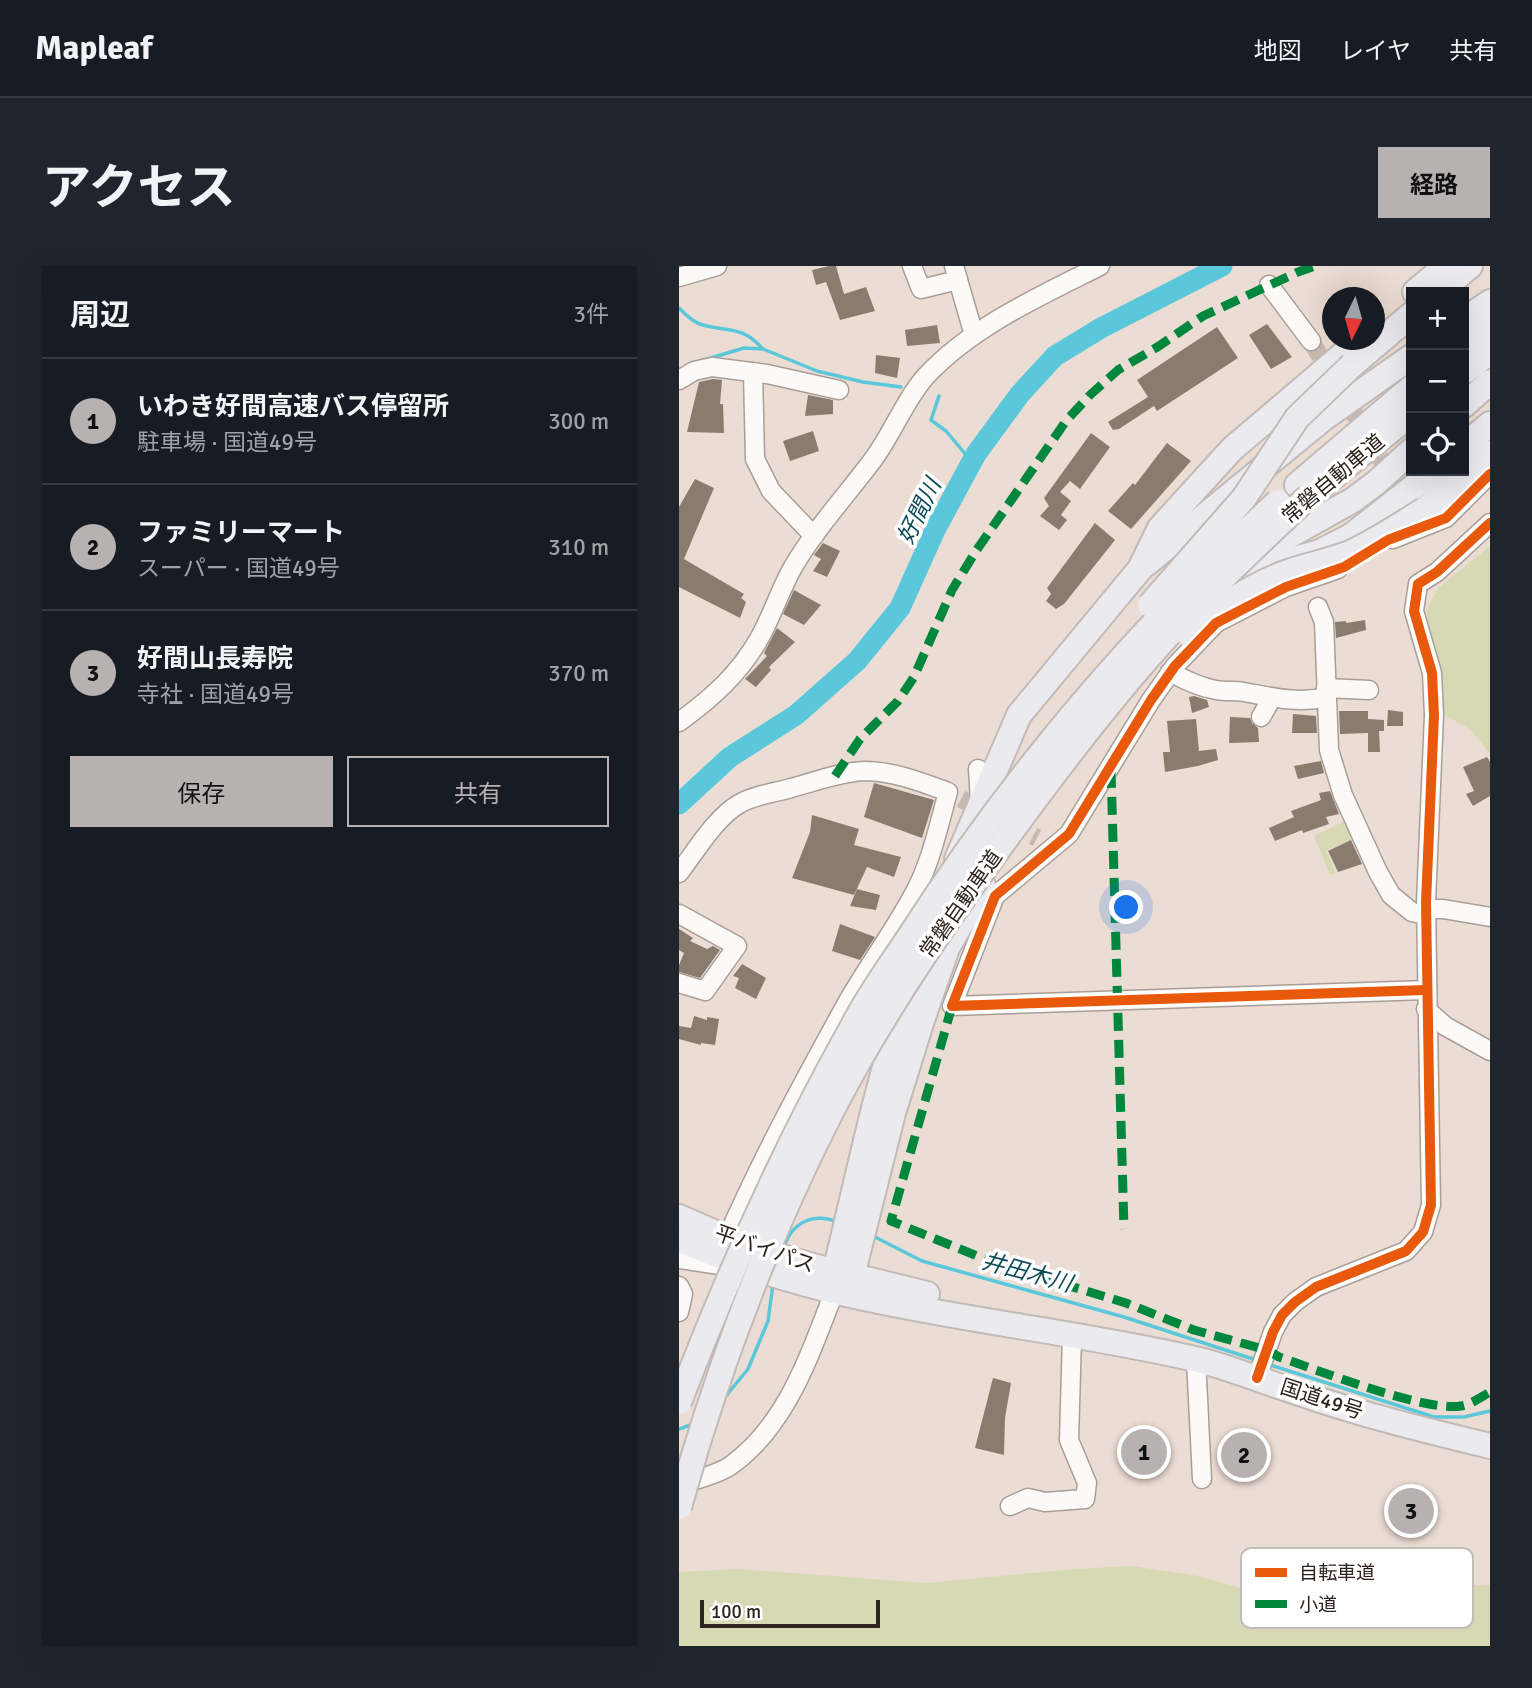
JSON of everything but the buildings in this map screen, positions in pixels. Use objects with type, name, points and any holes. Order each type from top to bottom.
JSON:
[{"type":"highway","points":[[1421,287],[1446,266]]},
{"type":"highway","points":[[1445,287],[1469,266]]},
{"type":"highway","points":[[1385,318],[1406,300]]},
{"type":"highway","points":[[1469,317],[1490,302]]},
{"type":"highway","points":[[1016,785],[1101,663],[1244,498],[1297,418],[1352,365],[1406,319]]},
{"type":"highway","points":[[1469,342],[1490,326]]},
{"type":"highway","points":[[1140,569],[1160,528],[1232,449],[1348,350]]},
{"type":"highway","points":[[1469,368],[1490,352]]},
{"type":"highway","points":[[841,1279],[860,1207],[900,1015],[967,831],[963,797],[1019,715],[1140,569],[1324,418],[1406,361]]},
{"type":"highway","points":[[1469,400],[1490,382]]},
{"type":"highway","name":"常磐自動車道","points":[[679,1507],[698,1438],[761,1264],[825,1123],[882,1023],[942,927],[1044,785],[1146,660],[1303,491],[1406,393]]},
{"type":"highway","name":"常磐自動車道","points":[[679,1402],[759,1207],[855,1020],[936,896],[1016,785],[1128,650],[1211,565],[1303,491],[1406,418]]},
{"type":"highway","points":[[1469,442],[1490,424]]},
{"type":"highway","points":[[1086,734],[1155,664],[1210,615],[1286,573],[1347,554],[1421,519],[1490,453]]},
{"type":"highway","points":[[860,1207],[947,948],[996,864],[1054,789],[1071,739],[1132,665],[1216,576],[1353,500],[1406,456]]},
{"type":"highway","points":[[1198,597],[1264,567],[1320,552],[1351,536],[1428,476]]},
{"type":"highway","name":"平バイパス","points":[[679,1217],[727,1238],[762,1265]]},
{"type":"highway","name":"平バイパス","points":[[679,1239],[762,1265],[806,1275],[841,1279]]},
{"type":"highway","name":"国道49号","points":[[841,1279],[942,1314],[1196,1359],[1261,1367],[1353,1410],[1490,1446]]},
{"type":"street","points":[[679,277],[717,266]]},
{"type":"street","points":[[912,266],[921,289],[956,273],[974,335]]},
{"type":"street","points":[[679,722],[723,688],[743,664],[760,637],[793,568],[871,463],[925,377],[974,335],[1100,266]]},
{"type":"street","points":[[1269,285],[1311,341]]},
{"type":"street","points":[[679,380],[703,368],[753,372],[839,390]]},
{"type":"street","points":[[753,372],[755,459],[771,491],[814,537]]},
{"type":"street","points":[[1426,990],[952,1006],[995,896],[1069,834],[1170,672],[1216,623],[1286,587],[1345,567],[1421,519],[1446,518],[1490,474]]},
{"type":"street","points":[[1261,1367],[1282,1315],[1295,1302],[1316,1287],[1406,1251],[1423,1232],[1431,1205],[1426,912],[1434,715],[1432,673],[1414,611],[1418,584],[1437,572],[1490,523]]},
{"type":"street","points":[[1318,607],[1324,622],[1329,750],[1357,828],[1391,895],[1412,912],[1443,909],[1490,918]]},
{"type":"street","points":[[1170,672],[1193,684],[1218,691],[1241,691],[1313,701],[1326,693],[1369,690]]},
{"type":"street","points":[[1261,717],[1269,703],[1263,696]]},
{"type":"street","points":[[727,1238],[770,1144],[802,1083],[918,886],[930,854],[978,769]]},
{"type":"street","points":[[679,873],[709,832],[739,803],[835,776],[864,771],[908,778],[963,797]]},
{"type":"street","points":[[1037,838],[1053,846]]},
{"type":"street","points":[[679,914],[737,946],[705,991],[679,983]]},
{"type":"street","points":[[1426,1009],[1445,1026],[1490,1051]]},
{"type":"street","points":[[679,1259],[714,1266],[762,1265]]},
{"type":"street","points":[[679,1485],[728,1467],[751,1447],[784,1408],[841,1279]]},
{"type":"street","points":[[679,1286],[683,1294],[679,1312]]},
{"type":"street","points":[[1010,1506],[1028,1498],[1045,1502],[1086,1499],[1087,1483],[1069,1440],[1072,1336]]},
{"type":"street","points":[[1196,1359],[1202,1479]]},
{"type":"street","points":[[1456,1438],[1490,1430]]},
{"type":"green space","points":[[1490,546],[1490,754],[1471,730],[1445,715],[1426,611],[1438,588]]},
{"type":"green space","points":[[1345,821],[1353,839],[1326,851],[1336,873],[1330,875],[1314,836]]},
{"type":"green space","points":[[1133,1566],[1198,1576],[1241,1588],[1241,1628],[1473,1628],[1473,1585],[1490,1585],[1490,1646],[679,1646],[679,1572],[737,1569],[927,1583]]},
{"type":"waterway","name":"好間川","points":[[679,804],[730,757],[796,715],[857,661],[900,608],[935,530],[976,454],[1020,394],[1055,356],[1101,328],[1222,266]]},
{"type":"waterway","points":[[679,308],[699,323],[737,331],[763,349]]},
{"type":"waterway","points":[[694,363],[744,348],[763,349],[817,371],[863,382],[901,387]]},
{"type":"waterway","points":[[939,396],[931,420],[946,431],[972,462]]},
{"type":"waterway","name":"井田木川","points":[[783,1250],[791,1232],[804,1222],[820,1218],[838,1222]]},
{"type":"waterway","name":"井田木川","points":[[871,1235],[922,1261],[1124,1317],[1256,1360]]},
{"type":"waterway","name":"井田木川","points":[[721,1402],[748,1369],[768,1321],[773,1284]]},
{"type":"waterway","name":"井田木川","points":[[1267,1364],[1434,1417],[1464,1417],[1490,1411]]},
{"type":"waterway","name":"井田木川","points":[[679,1429],[693,1424]]},
{"type":"tunnel","points":[[1311,341],[1393,479]]},
{"type":"tunnel","points":[[961,799],[1037,838]]},
{"type":"marked path","points":[[835,776],[860,739],[898,701],[914,677],[952,590],[976,551],[1066,421],[1090,395],[1118,370],[1203,316],[1315,266]]},
{"type":"marked path","points":[[1111,770],[1124,1229]]},
{"type":"marked path","points":[[952,1006],[891,1221],[997,1264],[1126,1303],[1194,1330],[1267,1350],[1279,1357],[1397,1397],[1422,1403],[1461,1406],[1490,1392]]},
{"type":"cycle path","points":[[1426,990],[952,1006],[995,896],[1069,834],[1151,700],[1175,666],[1216,623],[1286,587],[1344,567],[1388,540],[1446,518],[1490,474]]},
{"type":"cycle path","points":[[1257,1378],[1273,1332],[1282,1315],[1295,1302],[1316,1287],[1406,1251],[1423,1232],[1431,1205],[1426,902],[1434,715],[1432,673],[1414,611],[1418,584],[1437,572],[1490,523]]},
{"type":"place","name":"いわき好間高速バス停留所","points":[[1144,1452]]},
{"type":"place","name":"ファミリーマート","points":[[1244,1455]]},
{"type":"place","name":"好間山長寿院","points":[[1411,1511]]}]
